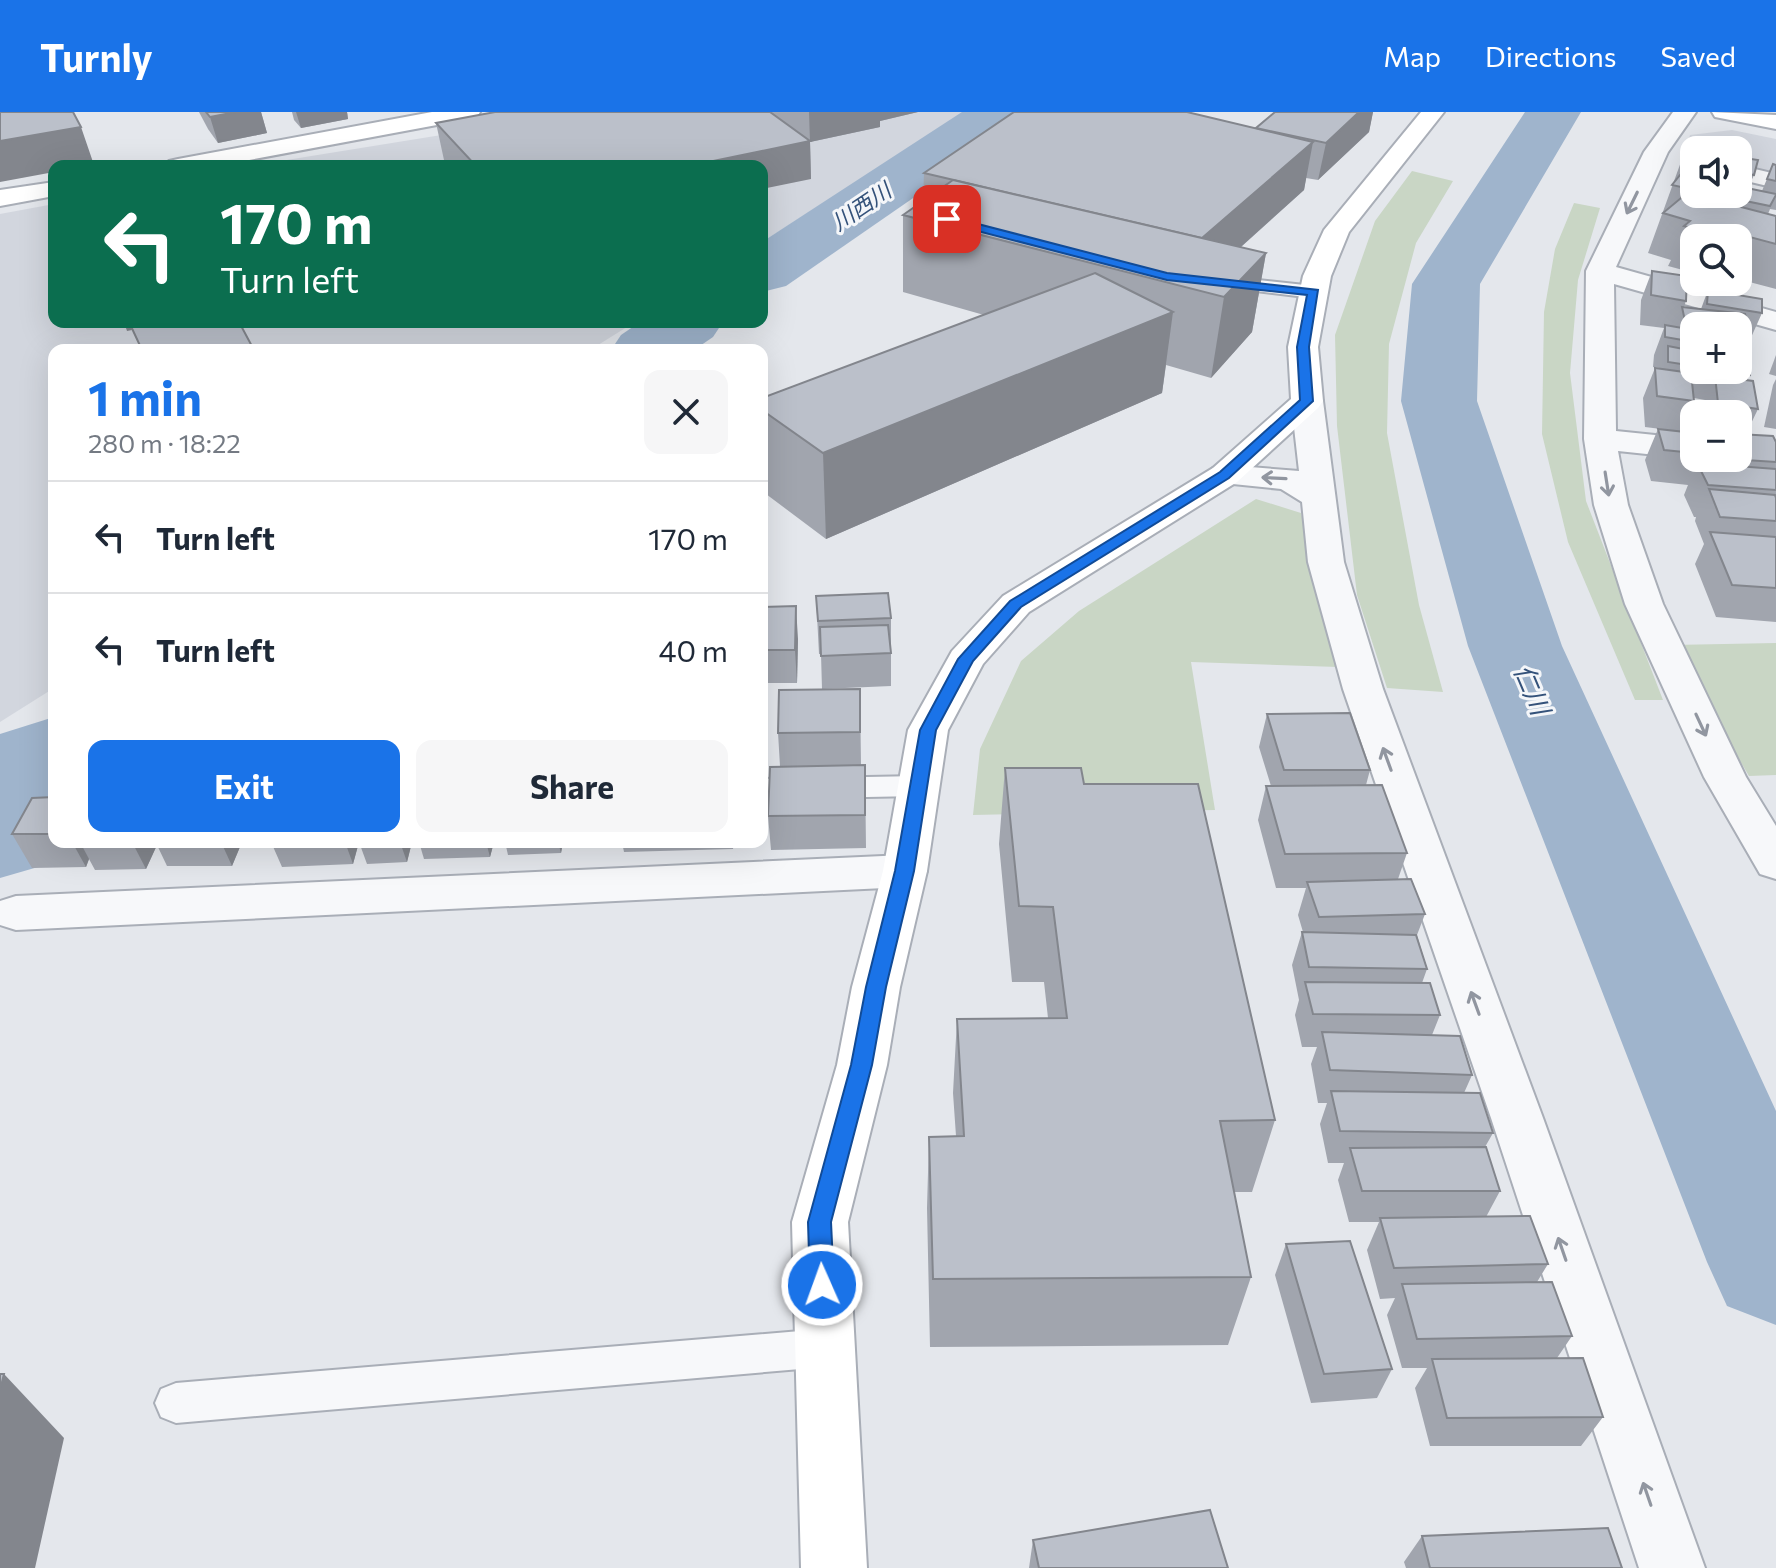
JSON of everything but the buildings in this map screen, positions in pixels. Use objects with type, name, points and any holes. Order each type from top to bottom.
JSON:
[{"type":"street","points":[[210,160],[469,112]]},
{"type":"street","points":[[1433,112],[1337,230],[1317,276],[1303,347],[1326,562],[1363,689],[1517,1118],[1672,1568]]},
{"type":"street","points":[[1685,112],[1669,155],[1600,271],[1600,439],[1611,505],[1644,604],[1725,777],[1776,863]]},
{"type":"street","points":[[1723,112],[1776,122]]},
{"type":"street","points":[[1752,175],[1776,181]]},
{"type":"street","points":[[0,198],[48,190]]},
{"type":"street","points":[[1600,271],[1776,321]]},
{"type":"street","points":[[834,1568],[820,1222],[862,1065],[876,987],[905,871],[928,730],[966,659],[1016,604],[1225,475],[1307,401]]},
{"type":"street","points":[[1600,439],[1680,448]]},
{"type":"street","points":[[1225,475],[1289,479],[1318,497]]},
{"type":"street","points":[[16,913],[905,871]]},
{"type":"lane","points":[[1196,279],[1314,292]]},
{"type":"lane","points":[[768,789],[919,786]]},
{"type":"lane","points":[[176,1403],[824,1348]]},
{"type":"shaded area","points":[[547,112],[967,112],[768,238],[768,160],[287,160],[460,132]]},
{"type":"shaded area","points":[[1732,130],[1776,139],[1776,176],[1752,170],[1752,136],[1690,135]]},
{"type":"shaded area","points":[[48,205],[48,328],[625,328],[600,344],[48,344],[48,692],[0,722],[0,214]]},
{"type":"green space","points":[[1412,171],[1453,181],[1416,243],[1389,344],[1387,433],[1419,605],[1443,692],[1387,688],[1357,595],[1337,426],[1335,335],[1375,221]]},
{"type":"green space","points":[[1574,203],[1600,208],[1578,280],[1570,373],[1586,501],[1663,700],[1635,700],[1568,542],[1542,434],[1544,312],[1555,249]]},
{"type":"green space","points":[[1256,499],[1301,513],[1338,667],[1191,662],[1215,810],[973,815],[980,749],[1021,661],[1079,611]]},
{"type":"green space","points":[[1776,643],[1776,775],[1749,776],[1672,645]]},
{"type":"waterway","name":"川西川","points":[[768,268],[1000,112]]},
{"type":"waterway","name":"仁川","points":[[1553,112],[1446,284],[1439,401],[1515,646],[1776,1262]]},
{"type":"waterway","name":"川西川","points":[[656,344],[679,328]]},
{"type":"waterway","points":[[0,756],[48,739]]},
{"type":"waterway","points":[[0,840],[48,778]]},
{"type":"route","points":[[822,1285],[820,1222],[862,1065],[876,987],[905,871],[928,730],[966,659],[1016,604],[1225,475],[1307,401],[1303,347],[1314,292],[1167,276],[947,219]]}]
